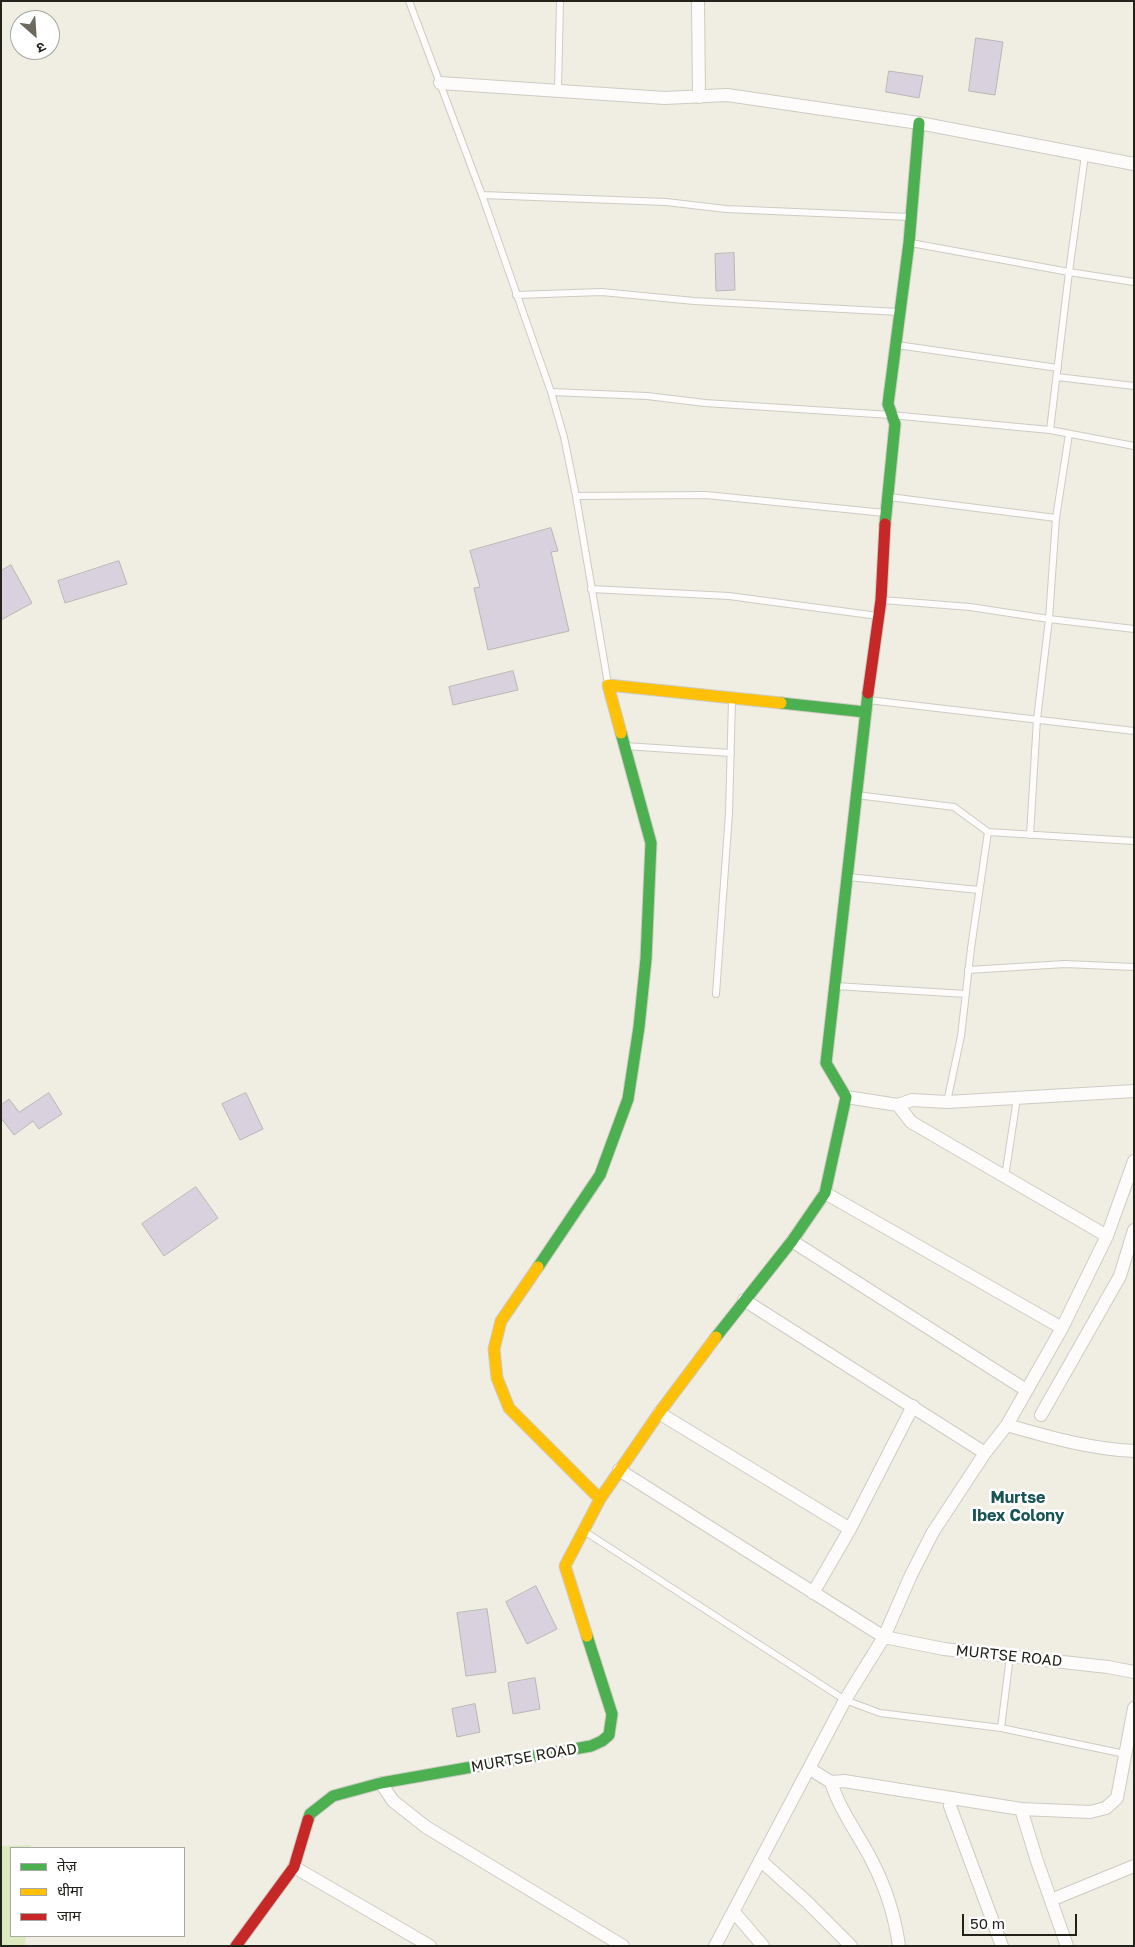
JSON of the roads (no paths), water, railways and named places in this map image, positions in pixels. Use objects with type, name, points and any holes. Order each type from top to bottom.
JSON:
[{"type":"street","points":[[698,1],[699,97]]},
{"type":"street","points":[[440,83],[665,98],[727,95],[919,123],[1134,164]]},
{"type":"street","points":[[919,123],[909,243],[888,404],[895,424],[887,497],[881,600],[865,712],[826,1064],[846,1097],[825,1193],[1062,1328]]},
{"type":"street","points":[[600,1499],[509,1408],[497,1378],[494,1349],[500,1321],[600,1175],[628,1099],[639,1028],[645,969],[651,843],[608,684],[865,712]]},
{"type":"street","points":[[846,1097],[898,1105],[912,1100],[947,1102],[1134,1091]]},
{"type":"street","points":[[898,1105],[911,1122],[1107,1236]]},
{"type":"street","points":[[715,1946],[846,1700],[884,1637],[911,1575],[933,1532],[985,1453],[1007,1425],[1062,1328],[1107,1236],[1134,1161]]},
{"type":"street","name":"MURTSE ROAD","points":[[240,1944],[294,1867],[310,1814],[333,1796],[381,1783],[591,1746],[604,1741],[612,1730],[612,1714],[565,1566],[600,1499],[619,1470],[659,1413],[744,1300],[792,1241],[825,1193]]},
{"type":"street","points":[[1041,1415],[1120,1276],[1134,1230]]},
{"type":"street","points":[[792,1241],[1026,1390]]},
{"type":"street","points":[[744,1300],[985,1453]]},
{"type":"street","points":[[813,1593],[850,1529],[913,1406]]},
{"type":"street","points":[[659,1413],[850,1529]]},
{"type":"street","points":[[1007,1425],[1063,1441],[1114,1450],[1134,1451]]},
{"type":"street","points":[[619,1470],[884,1637]]},
{"type":"street","name":"MURTSE ROAD","points":[[884,1637],[944,1648],[1108,1667],[1134,1672]]},
{"type":"street","points":[[810,1769],[831,1782],[844,1780],[1021,1809],[1090,1812],[1106,1808],[1117,1798],[1134,1708]]},
{"type":"street","points":[[831,1782],[835,1795],[873,1862],[896,1920],[900,1946]]},
{"type":"street","points":[[381,1783],[393,1801],[426,1827],[623,1946]]},
{"type":"street","points":[[951,1798],[950,1806],[1002,1946]]},
{"type":"street","points":[[1021,1809],[1067,1946]]},
{"type":"street","points":[[760,1860],[806,1901],[851,1946]]},
{"type":"street","points":[[1051,1900],[1134,1866]]},
{"type":"street","points":[[294,1867],[430,1946]]},
{"type":"street","points":[[734,1912],[763,1946]]},
{"type":"lane","points":[[409,1],[482,195],[551,392],[564,438],[576,496],[608,684]]},
{"type":"lane","points":[[558,90],[560,1]]},
{"type":"lane","points":[[1050,430],[1085,155]]},
{"type":"lane","points":[[482,195],[666,202],[726,209],[911,218]]},
{"type":"lane","points":[[909,243],[1134,282]]},
{"type":"lane","points":[[516,295],[602,292],[694,301],[900,312]]},
{"type":"lane","points":[[896,344],[1058,368]]},
{"type":"lane","points":[[1056,377],[1134,386]]},
{"type":"lane","points":[[551,392],[647,396],[705,403],[891,415],[1050,430],[1134,446]]},
{"type":"lane","points":[[1030,835],[1037,719],[1049,619],[1056,518],[1069,434]]},
{"type":"lane","points":[[576,496],[706,495],[886,513]]},
{"type":"lane","points":[[887,497],[1056,518]]},
{"type":"lane","points":[[591,589],[729,596],[879,617]]},
{"type":"lane","points":[[881,600],[970,607],[1134,629]]},
{"type":"lane","points":[[716,994],[729,813],[732,698]]},
{"type":"lane","points":[[867,700],[1134,730]]},
{"type":"lane","points":[[624,746],[731,753]]},
{"type":"lane","points":[[856,794],[954,807],[988,832],[1134,841]]},
{"type":"lane","points":[[947,1102],[961,1036],[968,970],[988,832]]},
{"type":"lane","points":[[846,877],[979,890]]},
{"type":"lane","points":[[968,970],[1065,964],[1134,967]]},
{"type":"lane","points":[[834,986],[966,994]]},
{"type":"lane","points":[[1005,1177],[1017,1098]]},
{"type":"lane","points":[[583,1530],[846,1700],[880,1713],[1001,1728],[1125,1754]]},
{"type":"lane","points":[[1001,1728],[1010,1656]]},
{"type":"district","name":"Murtse Ibex Colony","points":[[1018,1507]]}]
